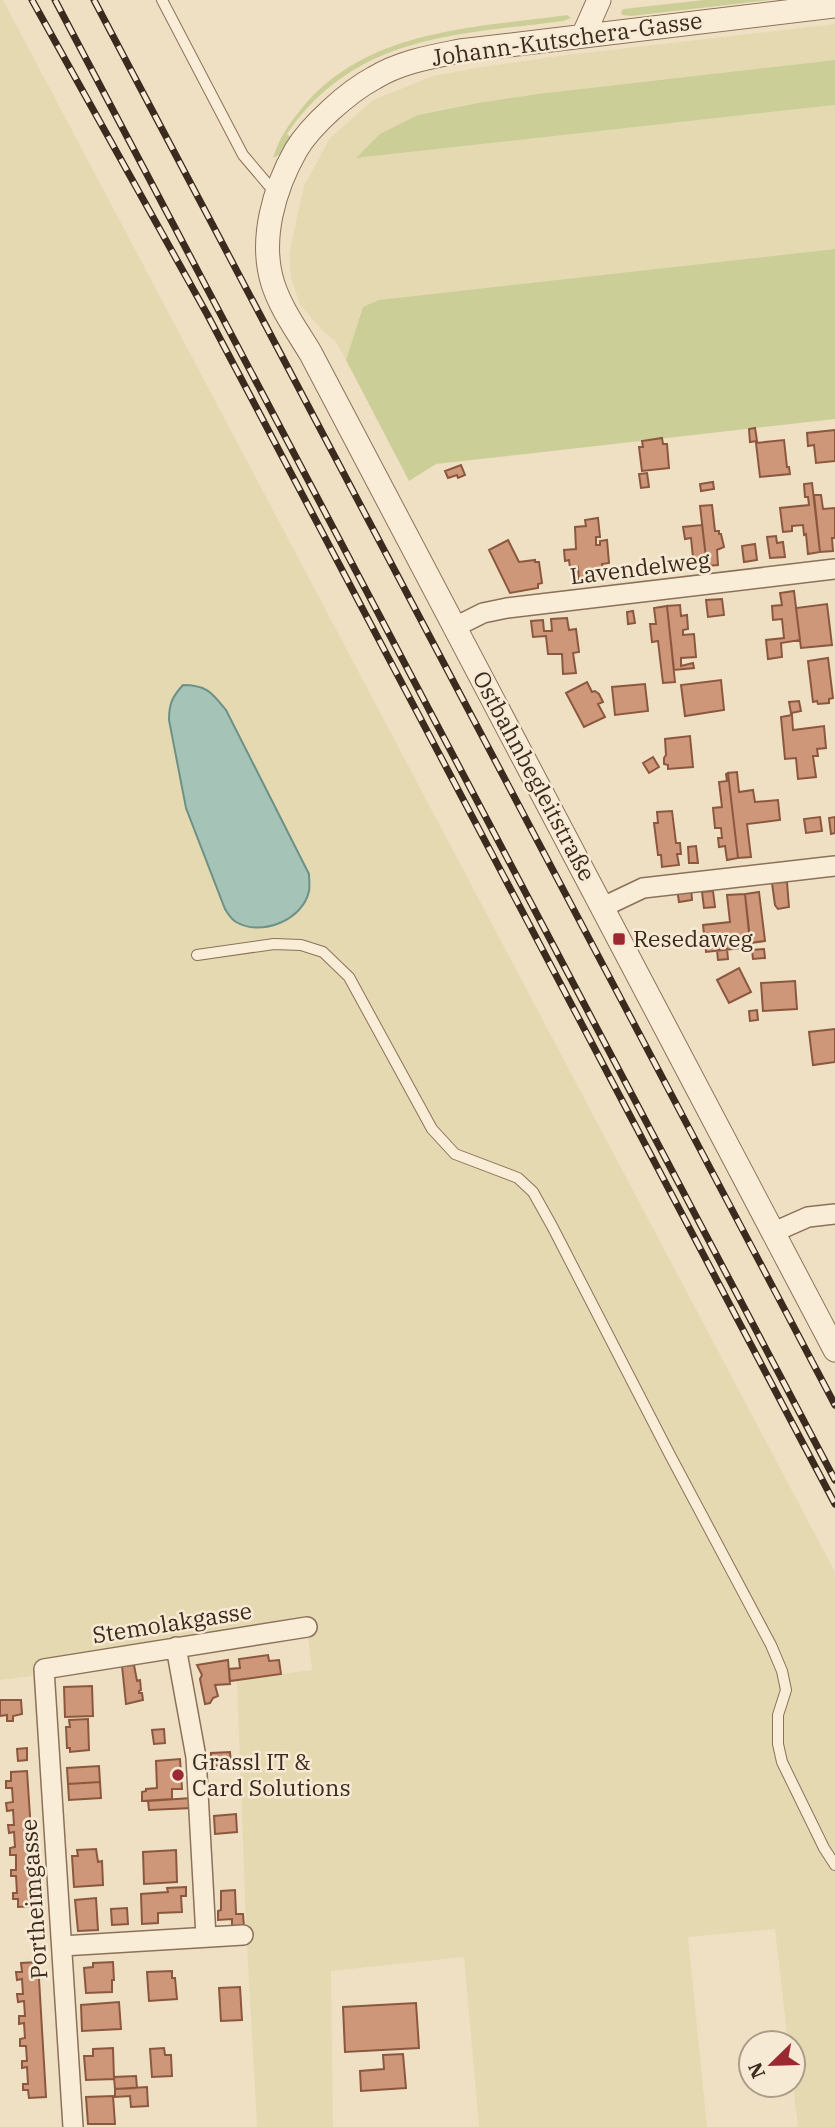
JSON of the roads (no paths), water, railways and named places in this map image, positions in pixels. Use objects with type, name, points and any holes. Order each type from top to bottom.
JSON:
[{"type":"street","points":[[583,36],[599,0]]},
{"type":"street","name":"Johann-Kutschera-Gasse","points":[[276,194],[297,149],[335,105],[374,77],[416,60],[460,51],[835,6]]},
{"type":"street","name":"Ostbahnbegleitstraße","points":[[276,194],[269,225],[268,256],[273,284],[835,1350]]},
{"type":"street","name":"Lavendelweg","points":[[454,626],[483,613],[507,608],[835,569]]},
{"type":"street","points":[[603,907],[643,888],[835,866]]},
{"type":"street","points":[[774,1232],[808,1217],[835,1213]]},
{"type":"street","name":"Stemolakgasse","points":[[44,1669],[307,1627]]},
{"type":"street","points":[[176,1647],[196,1757],[206,1937]]},
{"type":"street","name":"Portheimgasse","points":[[44,1669],[73,2127]]},
{"type":"street","points":[[62,1946],[243,1935]]},
{"type":"lane","points":[[162,0],[243,155],[276,194]]},
{"type":"lane","points":[[197,955],[274,944],[301,945],[323,952],[349,977],[432,1129],[456,1154],[518,1178],[533,1192],[775,1654],[786,1690],[778,1715],[778,1744],[782,1762],[835,1866]]},
{"type":"railway","points":[[32,0],[207,314],[835,1504]]},
{"type":"railway","points":[[55,0],[835,1480]]},
{"type":"railway","points":[[94,0],[835,1405]]},
{"type":"place","name":"Resedaweg","points":[[619,939]]},
{"type":"place","name":"Grassl IT & Card Solutions","points":[[178,1775]]}]
